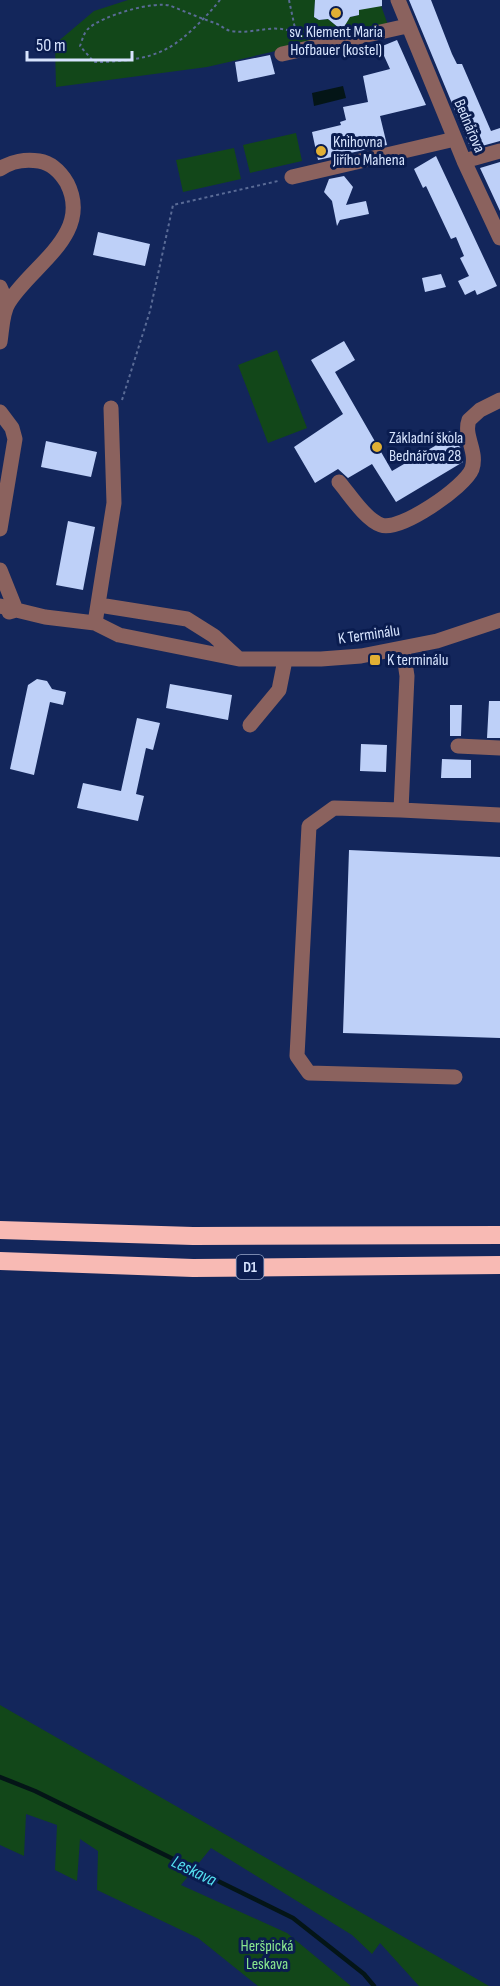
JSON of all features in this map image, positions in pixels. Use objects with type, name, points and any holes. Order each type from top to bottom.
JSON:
[{"type":"highway","name":"D1","points":[[0,1230],[193,1236],[500,1235]]},
{"type":"highway","name":"D1","points":[[0,1261],[193,1268],[500,1265]]},
{"type":"street","name":"Bednářova","points":[[398,0],[464,161],[500,238]]},
{"type":"street","points":[[282,54],[408,26]]},
{"type":"street","points":[[292,177],[455,139]]},
{"type":"street","points":[[464,161],[500,151]]},
{"type":"street","points":[[0,169],[18,161],[45,162],[55,168],[68,185],[74,212],[72,224],[63,239],[8,303],[0,342]]},
{"type":"street","points":[[0,287],[8,303]]},
{"type":"street","points":[[339,483],[378,524],[390,526],[402,523],[451,491],[469,475],[474,450],[467,430],[469,420],[480,410],[500,400]]},
{"type":"street","points":[[95,623],[114,502],[116,404]]},
{"type":"street","points":[[0,412],[12,428],[15,439],[0,529]]},
{"type":"street","points":[[0,570],[16,610],[0,614]]},
{"type":"street","points":[[99,605],[187,619],[214,636],[239,659]]},
{"type":"street","name":"K Terminálu","points":[[0,606],[45,617],[95,623],[119,635],[239,659],[285,660],[361,656],[403,649],[500,620]]},
{"type":"street","points":[[401,810],[407,676],[403,649]]},
{"type":"street","points":[[250,725],[279,690],[285,660]]},
{"type":"street","points":[[458,746],[500,748]]},
{"type":"street","points":[[455,1077],[309,1073],[297,1056],[309,826],[334,808],[500,815]]},
{"type":"path","points":[[220,0],[201,19],[168,48],[121,62],[94,62],[80,46],[88,29],[125,10],[169,5],[186,15],[201,19],[228,31],[246,32],[282,27],[316,46]]},
{"type":"path","points":[[289,0],[296,33]]},
{"type":"path","points":[[116,404],[150,311],[173,205],[292,177]]},
{"type":"green space","points":[[128,0],[315,0],[314,17],[319,20],[328,19],[339,28],[346,18],[359,15],[359,10],[379,0],[388,25],[207,67],[56,87],[55,44],[94,11]]},
{"type":"green space","points":[[296,133],[302,161],[250,173],[243,145]]},
{"type":"green space","points":[[234,148],[241,179],[183,192],[176,160]]},
{"type":"green space","points":[[277,350],[307,428],[268,443],[238,365]]},
{"type":"green space","name":"Heršpická Leskava","points":[[0,1705],[489,1986],[419,1986],[380,1943],[372,1954],[352,1935],[211,1848],[181,1885],[287,1933],[351,1986],[258,1986],[198,1938],[97,1890],[98,1851],[80,1839],[77,1881],[55,1870],[57,1825],[26,1814],[24,1856],[0,1845]]},
{"type":"shaded area","points":[[343,86],[346,98],[314,106],[312,93]]},
{"type":"building","name":"sv. Klement Maria Hofbauer (kostel)","points":[[315,0],[382,0],[382,6],[359,10],[359,15],[350,17],[344,27],[339,28],[328,19],[319,20],[314,17]]},
{"type":"building","points":[[409,0],[431,0],[452,54],[457,64],[462,64],[491,131],[500,128],[500,141],[471,149]]},
{"type":"building","points":[[397,40],[426,105],[380,116],[387,145],[318,160],[312,132],[341,125],[340,122],[346,120],[343,107],[368,102],[363,76],[390,69],[380,47]]},
{"type":"building","points":[[270,55],[275,74],[238,82],[235,62]]},
{"type":"building","points":[[436,156],[497,286],[477,295],[475,290],[465,295],[458,281],[469,276],[460,258],[464,256],[456,237],[451,239],[426,186],[423,188],[414,169]]},
{"type":"building","points":[[500,162],[500,211],[480,168]]},
{"type":"building","points":[[344,176],[353,187],[346,205],[366,201],[369,214],[340,220],[337,226],[332,201],[324,192],[329,179]]},
{"type":"building","points":[[98,232],[150,244],[145,266],[93,255]]},
{"type":"building","points":[[441,274],[446,287],[425,292],[422,278]]},
{"type":"building","points":[[344,341],[355,360],[335,372],[392,471],[440,443],[437,439],[450,431],[463,452],[463,462],[396,502],[372,464],[348,478],[338,469],[315,483],[294,447],[343,414],[311,360]]},
{"type":"building","points":[[46,441],[97,452],[91,477],[41,467]]},
{"type":"building","points":[[68,521],[95,527],[83,590],[56,585]]},
{"type":"building","points":[[37,679],[47,681],[52,689],[66,692],[63,705],[50,702],[34,775],[10,769],[28,685]]},
{"type":"building","points":[[170,684],[232,695],[228,720],[166,708]]},
{"type":"building","points":[[489,701],[500,701],[500,738],[487,738]]},
{"type":"building","points":[[450,705],[462,705],[461,736],[450,736]]},
{"type":"building","points":[[137,718],[160,723],[153,750],[146,748],[136,794],[144,796],[138,821],[77,808],[83,783],[121,791]]},
{"type":"building","points":[[361,744],[387,745],[386,772],[360,771]]},
{"type":"building","points":[[442,759],[471,760],[471,778],[441,778]]},
{"type":"building","points":[[349,850],[500,857],[500,1038],[343,1033]]},
{"type":"waterway","name":"Leskava","points":[[0,1777],[35,1791],[293,1918],[364,1974],[374,1986]]},
{"type":"place","name":"sv. Klement Maria Hofbauer (kostel)","points":[[336,13]]},
{"type":"place","name":"Knihovna Jiřího Mahena","points":[[321,151]]},
{"type":"place","name":"Základní škola Bednářova 28","points":[[377,447]]},
{"type":"place","name":"K terminálu","points":[[375,660]]}]
